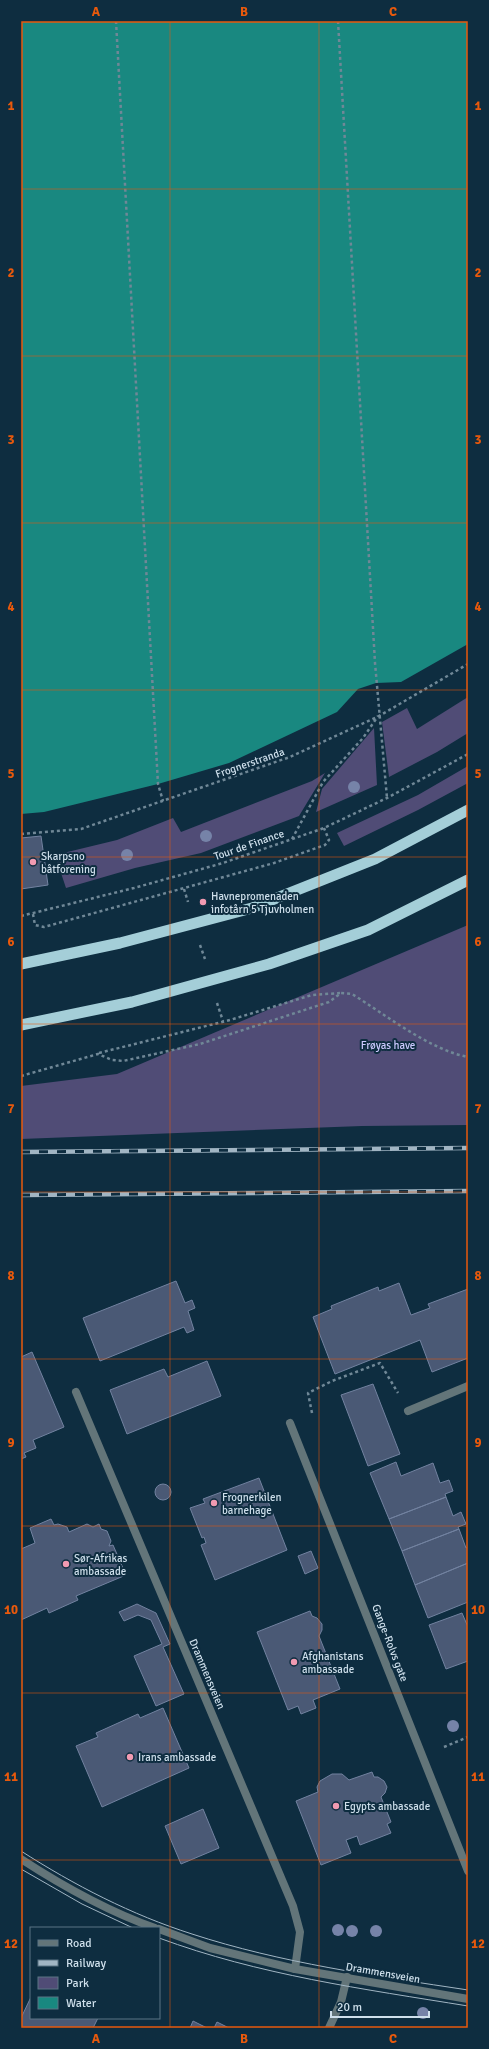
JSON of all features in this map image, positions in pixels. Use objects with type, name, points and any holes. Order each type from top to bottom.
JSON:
[{"type":"highway","points":[[21,964],[120,943],[252,908],[375,859],[468,810]]},
{"type":"highway","points":[[21,1024],[132,1002],[269,964],[368,930],[468,880]]},
{"type":"street","points":[[408,1411],[468,1386]]},
{"type":"street","name":"Drammensveien","points":[[76,1392],[293,1906],[300,1932],[295,1969]]},
{"type":"street","name":"Gange-Rolvs gate","points":[[290,1423],[468,1871]]},
{"type":"street","points":[[21,1858],[52,1879],[107,1909],[152,1927]]},
{"type":"street","name":"Drammensveien","points":[[160,1929],[210,1948],[295,1969],[468,1999]]},
{"type":"street","points":[[329,2028],[341,2002],[347,1977]]},
{"type":"path","points":[[116,21],[158,784],[163,802]]},
{"type":"path","points":[[338,21],[379,716],[387,798]]},
{"type":"path","name":"Frognerstranda","points":[[21,834],[81,829],[290,757],[379,716],[468,664]]},
{"type":"path","points":[[292,839],[323,782],[363,738],[379,716]]},
{"type":"path","name":"Tour de Finance","points":[[21,916],[223,862],[324,828],[387,798],[468,754]]},
{"type":"path","points":[[33,914],[35,925],[44,927],[274,863],[325,845],[329,840],[324,828]]},
{"type":"path","points":[[184,889],[188,904]]},
{"type":"path","points":[[199,940],[206,962]]},
{"type":"path","points":[[98,1054],[112,1060],[122,1061],[200,1044],[329,1002],[341,993]]},
{"type":"path","points":[[21,1076],[312,995],[341,993],[352,994],[437,1047],[455,1055],[468,1057]]},
{"type":"path","points":[[216,999],[223,1021]]},
{"type":"path","points":[[312,1413],[308,1393],[332,1381],[380,1363],[408,1411]]},
{"type":"path","points":[[444,1747],[468,1737]]},
{"type":"green space","points":[[468,697],[468,733],[437,752],[389,777],[382,722],[407,708],[417,729]]},
{"type":"green space","points":[[374,728],[377,785],[316,812],[322,789]]},
{"type":"green space","points":[[468,766],[468,783],[418,810],[344,846],[337,833],[418,795]]},
{"type":"green space","points":[[325,773],[299,816],[201,853],[135,868],[66,888],[55,855],[117,840],[173,818],[181,832],[312,781]]},
{"type":"green space","name":"Frøyas have","points":[[468,925],[468,1125],[362,1126],[21,1139],[21,1086],[117,1074]]},
{"type":"water","points":[[21,21],[468,21],[468,644],[401,682],[376,683],[358,689],[337,712],[229,763],[158,784],[44,812],[21,814]]},
{"type":"building","name":"Skarpsno båtforening","points":[[41,836],[48,885],[21,889],[21,838]]},
{"type":"building","points":[[176,1281],[185,1303],[192,1300],[195,1308],[188,1311],[194,1330],[187,1333],[184,1327],[100,1361],[83,1318]]},
{"type":"building","points":[[399,1283],[411,1315],[430,1308],[428,1304],[468,1289],[468,1358],[432,1372],[420,1340],[335,1374],[313,1317],[332,1309],[331,1306],[378,1287],[379,1291]]},
{"type":"building","points":[[32,1352],[64,1427],[33,1440],[36,1448],[24,1453],[26,1457],[21,1459],[21,1357]]},
{"type":"building","points":[[207,1361],[221,1396],[127,1434],[110,1390],[164,1369],[168,1377]]},
{"type":"building","points":[[373,1384],[400,1454],[368,1466],[341,1395]]},
{"type":"building","points":[[396,1462],[401,1476],[433,1463],[440,1483],[449,1480],[453,1491],[445,1494],[446,1497],[389,1519],[370,1473]]},
{"type":"building","points":[[259,1478],[287,1550],[215,1580],[201,1545],[206,1543],[204,1537],[202,1538],[190,1508],[205,1503],[203,1499]]},
{"type":"building","points":[[160,1484],[166,1484],[171,1489],[169,1498],[166,1500],[160,1500],[155,1495],[155,1489]]},
{"type":"building","points":[[446,1497],[453,1516],[461,1512],[466,1524],[458,1527],[459,1529],[402,1551],[389,1519]]},
{"type":"building","points":[[51,1519],[54,1525],[58,1524],[67,1527],[69,1532],[87,1524],[93,1527],[99,1524],[101,1529],[107,1531],[111,1541],[109,1546],[113,1545],[126,1575],[76,1596],[78,1600],[49,1613],[47,1608],[21,1620],[21,1549],[35,1543],[30,1528]]},
{"type":"building","points":[[459,1529],[466,1548],[468,1547],[468,1563],[415,1585],[402,1551]]},
{"type":"building","points":[[311,1551],[318,1568],[305,1574],[298,1556]]},
{"type":"building","points":[[468,1563],[468,1602],[428,1618],[415,1585]]},
{"type":"building","points":[[137,1604],[156,1613],[170,1644],[163,1647],[184,1694],[156,1706],[134,1656],[162,1644],[151,1620],[138,1615],[124,1621],[119,1612]]},
{"type":"building","points":[[310,1611],[312,1616],[317,1618],[322,1624],[322,1630],[319,1636],[340,1689],[313,1700],[316,1708],[301,1714],[298,1706],[288,1710],[257,1632]]},
{"type":"building","points":[[462,1613],[468,1627],[468,1661],[446,1669],[429,1625]]},
{"type":"building","points":[[163,1708],[189,1768],[102,1807],[76,1746],[98,1737],[96,1733],[138,1714],[140,1718]]},
{"type":"building","points":[[372,1772],[374,1777],[378,1777],[384,1781],[387,1787],[385,1793],[381,1797],[391,1822],[387,1824],[391,1833],[360,1845],[357,1836],[346,1840],[351,1853],[321,1865],[296,1801],[318,1792],[317,1787],[320,1781],[332,1774],[342,1774],[349,1780]]},
{"type":"building","points":[[203,1809],[219,1848],[181,1864],[165,1826]]},
{"type":"building","points":[[30,1999],[30,2019],[98,2019],[93,2028],[21,2028],[21,2018]]},
{"type":"building","points":[[193,2021],[207,2028],[190,2028]]},
{"type":"building","points":[[217,2022],[229,2028],[214,2028]]},
{"type":"tram line","points":[[21,1851],[62,1876],[104,1898],[147,1918],[192,1934],[294,1961],[364,1974],[468,1990]]},
{"type":"tram line","points":[[21,1869],[82,1904],[131,1927]]},
{"type":"tram line","points":[[160,1938],[235,1962],[312,1980],[468,2006]]},
{"type":"railway","points":[[21,1152],[468,1148]]},
{"type":"railway","points":[[21,1195],[468,1191]]},
{"type":"place","name":"Skarpsno båtforening","points":[[33,862]]},
{"type":"place","name":"Havnepromenaden infotårn 5 Tjuvholmen","points":[[203,902]]},
{"type":"place","name":"Frognerkilen barnehage","points":[[214,1503]]},
{"type":"place","name":"Sør-Afrikas ambassade","points":[[66,1564]]},
{"type":"place","name":"Afghanistans ambassade","points":[[294,1662]]},
{"type":"place","name":"Irans ambassade","points":[[130,1757]]},
{"type":"place","name":"Egypts ambassade","points":[[336,1806]]}]
